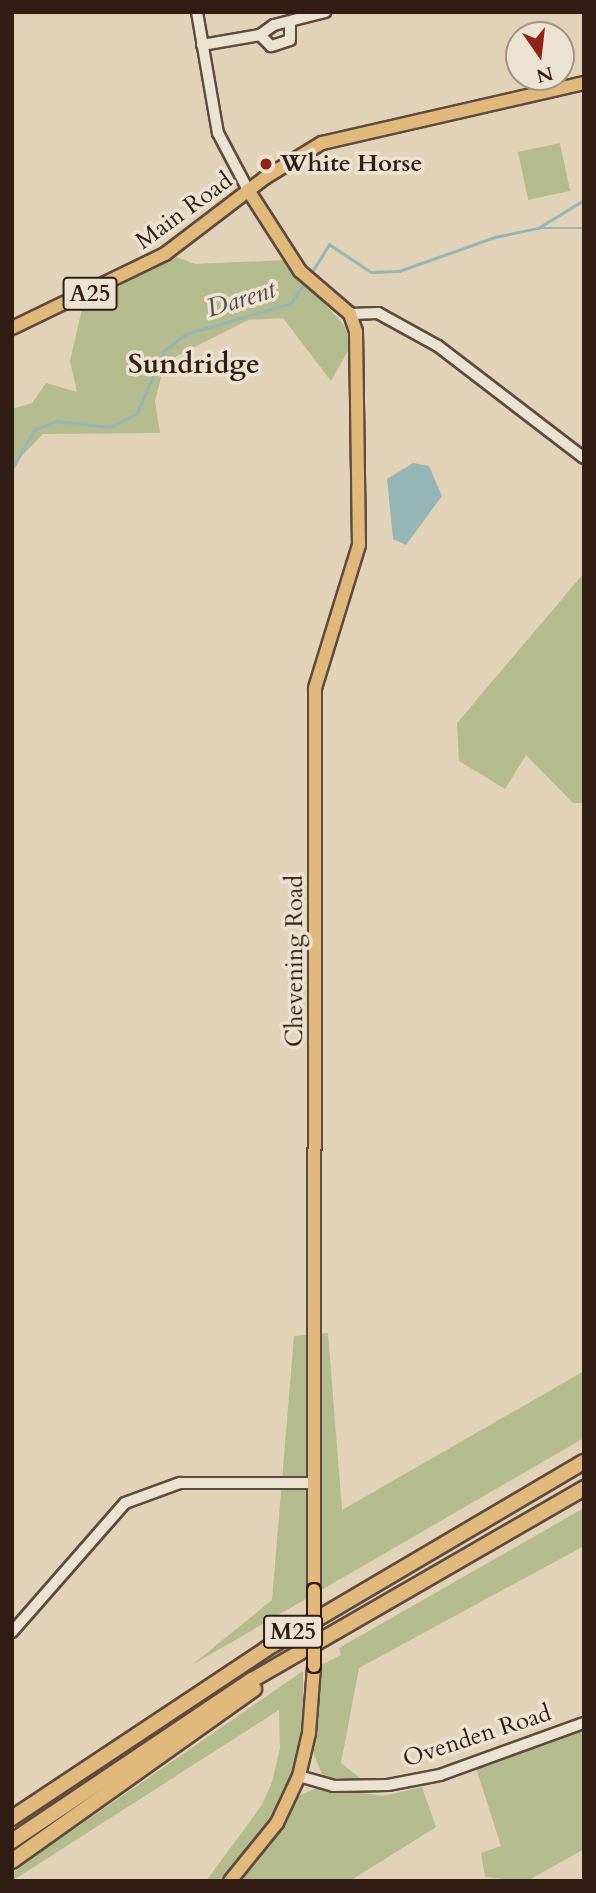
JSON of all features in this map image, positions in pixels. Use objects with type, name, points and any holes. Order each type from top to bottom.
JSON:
[{"type":"highway","name":"M25","points":[[12,1818],[266,1649],[584,1462]]},
{"type":"highway","name":"M25","points":[[12,1841],[211,1706],[584,1488]]},
{"type":"highway","name":"M25","points":[[12,1861],[294,1658]]},
{"type":"main road","name":"Main Road","points":[[12,328],[165,254],[247,190],[336,138],[584,83]]},
{"type":"main road","points":[[247,190],[300,271],[349,314]]},
{"type":"main road","name":"Chevening Road","points":[[299,1776],[309,1733],[314,1666],[314,713],[318,663],[359,545],[357,348],[349,314]]},
{"type":"main road","points":[[230,1881],[276,1823],[299,1776]]},
{"type":"street","points":[[197,12],[218,133],[247,190]]},
{"type":"street","points":[[202,45],[260,35],[289,22],[325,12]]},
{"type":"street","points":[[260,35],[271,46],[290,40],[289,22]]},
{"type":"street","points":[[349,314],[378,313],[438,346],[584,458]]},
{"type":"street","points":[[12,1632],[125,1503],[180,1483],[313,1483]]},
{"type":"street","name":"Ovenden Road","points":[[299,1776],[332,1786],[388,1785],[440,1775],[584,1723]]},
{"type":"green space","points":[[560,143],[570,191],[528,200],[518,152]]},
{"type":"green space","points":[[171,255],[195,264],[285,260],[343,324],[352,344],[331,381],[283,318],[248,320],[165,362],[155,401],[160,433],[43,434],[12,466],[12,409],[32,403],[46,383],[77,392],[70,361],[82,309]]},
{"type":"green space","points":[[584,573],[584,803],[573,803],[526,755],[505,789],[459,761],[457,723]]},
{"type":"green space","points":[[328,1333],[342,1510],[584,1371],[584,1438],[192,1665],[272,1600],[294,1336]]},
{"type":"green space","points":[[584,1508],[584,1546],[359,1668],[341,1763],[364,1781],[324,1779],[313,1752],[321,1665],[341,1655],[339,1648]]},
{"type":"green space","points":[[303,1671],[303,1728],[288,1788],[274,1817],[223,1881],[206,1881],[262,1805],[272,1782],[280,1748],[279,1710],[12,1881],[12,1874],[44,1850]]},
{"type":"green space","points":[[584,1729],[584,1849],[527,1881],[485,1877],[481,1853],[501,1846],[476,1768]]},
{"type":"green space","points":[[319,1787],[384,1796],[422,1787],[436,1827],[350,1881],[238,1881],[282,1825],[298,1796]]},
{"type":"water","points":[[413,463],[429,466],[442,496],[406,545],[393,539],[387,479]]},
{"type":"waterway","name":"Darent","points":[[310,275],[329,244],[371,272],[399,271],[495,237],[538,228],[584,200]]},
{"type":"waterway","points":[[538,228],[584,228]]},
{"type":"waterway","name":"Darent","points":[[12,469],[34,430],[56,421],[110,427],[137,413],[164,351],[186,334],[291,303],[306,280]]},
{"type":"place","name":"White Horse","points":[[266,164]]},
{"type":"district","name":"Sundridge","points":[[194,364]]}]
